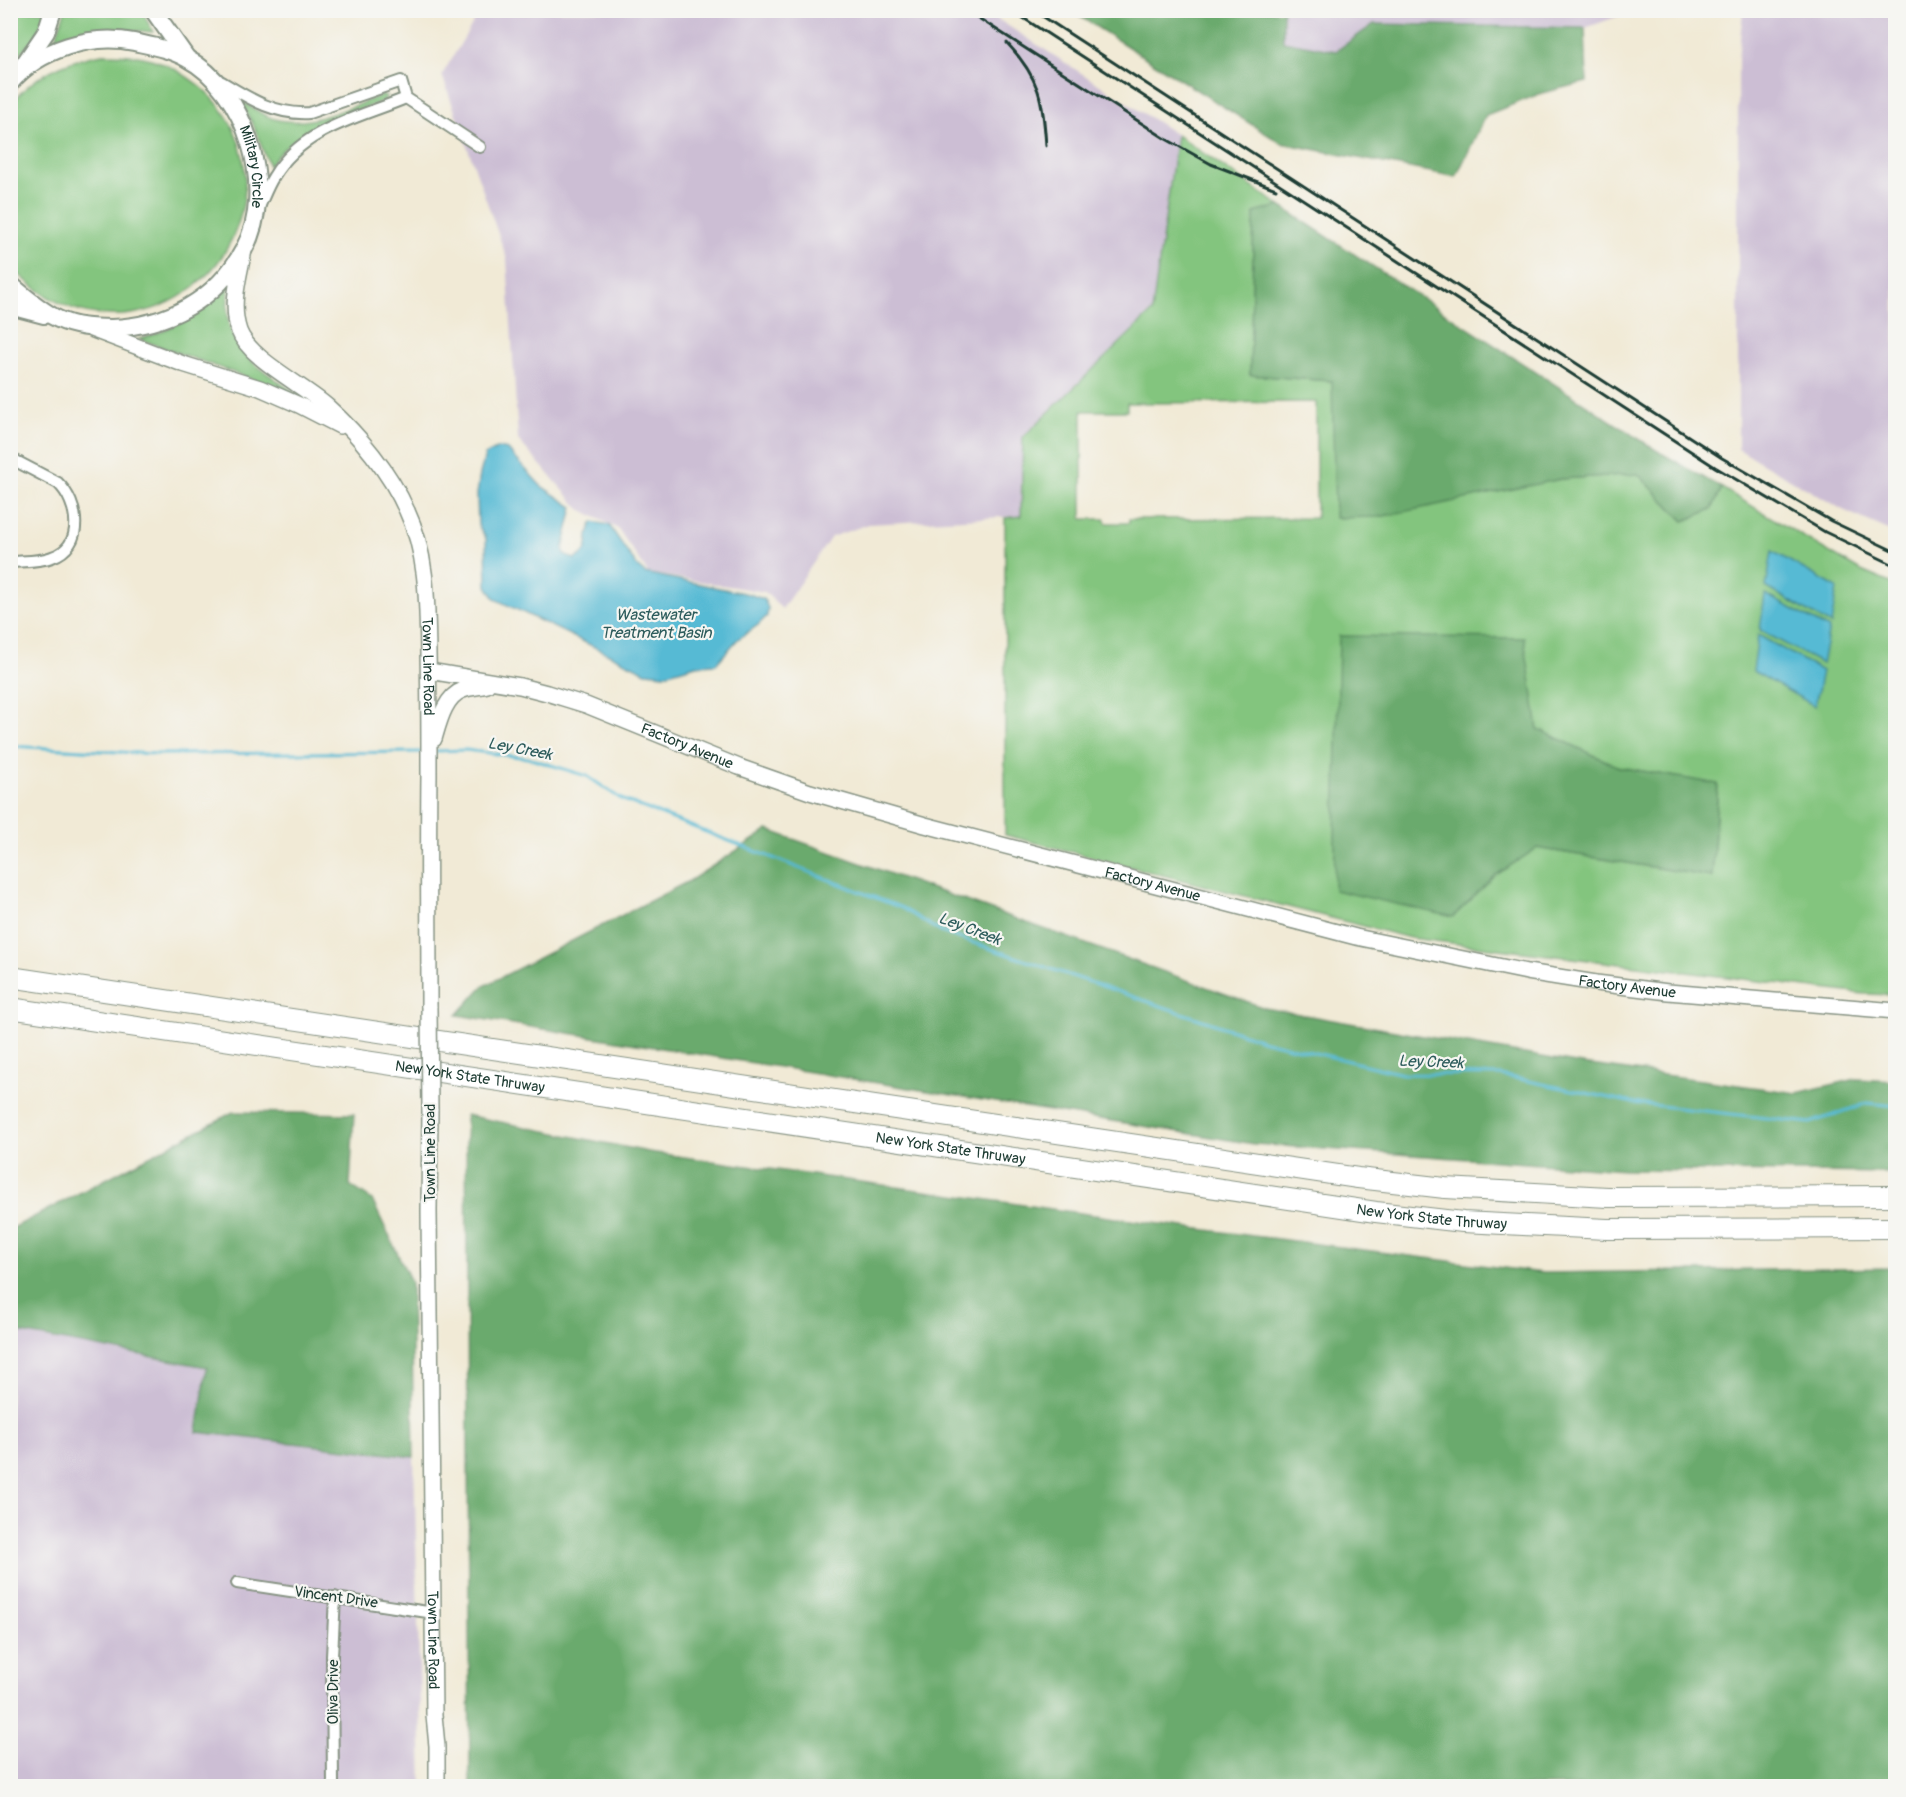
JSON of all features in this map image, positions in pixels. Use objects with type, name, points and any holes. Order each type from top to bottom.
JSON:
[{"type":"highway","name":"New York State Thruway","points":[[10,977],[1358,1179],[1456,1189],[1608,1197],[1896,1196]]},
{"type":"highway","name":"New York State Thruway","points":[[10,1008],[1376,1212],[1463,1222],[1607,1229],[1896,1228]]},
{"type":"main road","points":[[13,79],[46,33],[53,10]]},
{"type":"main road","points":[[153,10],[186,58]]},
{"type":"main road","name":"Military Circle","points":[[10,284],[23,296],[57,319],[89,328],[125,327],[168,318],[206,295],[221,280],[245,247],[255,216],[258,184],[251,146],[243,120],[211,76],[186,58],[157,47],[124,40],[106,40],[61,49],[43,57],[13,79]]},
{"type":"main road","points":[[10,306],[57,319]]},
{"type":"street","points":[[211,76],[270,109],[295,114],[309,113],[401,81],[406,98],[480,147]]},
{"type":"street","points":[[255,216],[274,176],[286,159],[303,143],[350,118],[406,98]]},
{"type":"street","name":"Town Line Road","points":[[245,247],[236,292],[238,329],[242,338],[262,359],[329,408],[372,455],[394,486],[408,512],[421,552],[427,594],[433,730],[429,759],[429,1211],[434,1715],[437,1786]]},
{"type":"street","name":"Town Line Road","points":[[89,328],[183,364],[260,388],[299,405],[352,433]]},
{"type":"street","points":[[10,458],[58,483],[73,504],[75,523],[71,541],[59,554],[42,560],[10,562]]},
{"type":"street","name":"Factory Avenue","points":[[429,671],[547,693],[586,705],[739,767],[810,792],[936,828],[1356,937],[1527,972],[1596,983],[1679,993],[1896,1011]]},
{"type":"street","points":[[433,730],[452,697],[462,690],[498,683]]},
{"type":"street","name":"Vincent Drive","points":[[237,1583],[434,1613]]},
{"type":"street","name":"Oliva Drive","points":[[333,1786],[332,1656],[335,1597]]},
{"type":"shaded area","points":[[480,11],[985,11],[1177,135],[1152,312],[1023,437],[1021,516],[869,524],[831,537],[782,609],[765,592],[648,573],[618,529],[580,509],[518,440],[507,259],[442,75]]},
{"type":"shaded area","points":[[1283,11],[1633,11],[1585,28],[1374,24],[1336,51],[1283,41]]},
{"type":"shaded area","points":[[1743,11],[1895,11],[1895,533],[1843,510],[1738,449],[1738,58]]},
{"type":"shaded area","points":[[10,1331],[208,1367],[198,1432],[414,1457],[422,1786],[11,1786]]},
{"type":"green space","points":[[16,11],[47,11],[35,38],[11,62],[11,23]]},
{"type":"green space","points":[[65,11],[142,11],[153,32],[101,31],[75,36],[50,46]]},
{"type":"green space","points":[[1071,11],[1283,11],[1283,41],[1336,51],[1374,24],[1585,28],[1587,82],[1542,93],[1486,115],[1456,177],[1281,143]]},
{"type":"green space","points":[[102,54],[130,55],[155,60],[169,66],[202,88],[228,119],[242,154],[245,191],[237,226],[220,259],[195,286],[162,305],[123,315],[91,313],[61,304],[34,288],[11,266],[11,104],[30,85],[51,70]]},
{"type":"green space","points":[[382,95],[386,96],[385,100],[322,125],[292,141],[269,166],[253,124],[240,101],[273,119],[305,121],[331,115]]},
{"type":"green space","points":[[1177,135],[1280,206],[1254,213],[1250,375],[1332,381],[1474,496],[1561,479],[1638,474],[1684,521],[1712,509],[1722,488],[1859,570],[1895,585],[1895,995],[1863,994],[1410,938],[1005,835],[1005,518],[1021,516],[1023,437],[1152,312]],"holes":[[[1316,402],[1316,518],[1129,519],[1129,523],[1106,523],[1105,519],[1082,519],[1082,411],[1127,411],[1127,403]],[[1538,729],[1619,767],[1718,784],[1712,877],[1536,848],[1496,875],[1453,917]]]},
{"type":"green space","points":[[1280,206],[1656,450],[1722,488],[1712,509],[1684,521],[1638,474],[1561,479],[1379,517],[1335,518],[1332,381],[1250,375],[1254,213]]},
{"type":"green space","points":[[230,280],[227,312],[236,342],[252,362],[294,394],[139,339],[166,330],[189,317]]},
{"type":"green space","points":[[1339,636],[1524,638],[1538,729],[1619,767],[1718,784],[1712,877],[1537,848],[1496,875],[1453,917],[1334,890]]},
{"type":"green space","points":[[768,830],[1265,1008],[1576,1063],[1797,1093],[1856,1079],[1895,1081],[1895,1173],[1624,1170],[1254,1144],[457,1015],[482,987],[691,880]]},
{"type":"green space","points":[[233,1112],[354,1114],[350,1185],[372,1200],[411,1282],[414,1457],[197,1432],[207,1367],[11,1331],[11,1229]]},
{"type":"green space","points":[[466,1115],[649,1152],[1137,1221],[1543,1273],[1895,1268],[1895,1786],[470,1786]]},
{"type":"water","name":"Wastewater Treatment Basin","points":[[498,448],[508,450],[541,486],[573,507],[563,549],[566,556],[575,559],[585,551],[588,533],[593,522],[609,525],[637,566],[645,573],[764,599],[768,608],[767,616],[737,640],[716,664],[696,665],[665,674],[646,672],[495,599],[487,586],[486,538],[478,525],[477,494],[485,455]]},
{"type":"water","points":[[1772,551],[1837,588],[1831,625],[1766,587]]},
{"type":"water","points":[[1765,594],[1829,629],[1822,664],[1760,630]]},
{"type":"water","points":[[1758,635],[1822,671],[1815,706],[1753,671]]},
{"type":"waterway","name":"Ley Creek","points":[[10,746],[156,754],[425,752]]},
{"type":"waterway","name":"Ley Creek","points":[[435,751],[466,750],[528,758],[587,776],[621,799],[902,908],[941,932],[1265,1041],[1403,1074],[1500,1075],[1634,1103],[1810,1123],[1868,1103],[1896,1106]]},
{"type":"railway","points":[[966,10],[1166,139],[1211,164],[1276,189]]},
{"type":"railway","points":[[1011,10],[1715,467],[1825,532],[1896,566]]},
{"type":"railway","points":[[1033,10],[1722,458],[1831,521],[1896,552]]},
{"type":"railway","points":[[1007,43],[1027,67],[1038,90],[1046,146]]}]
